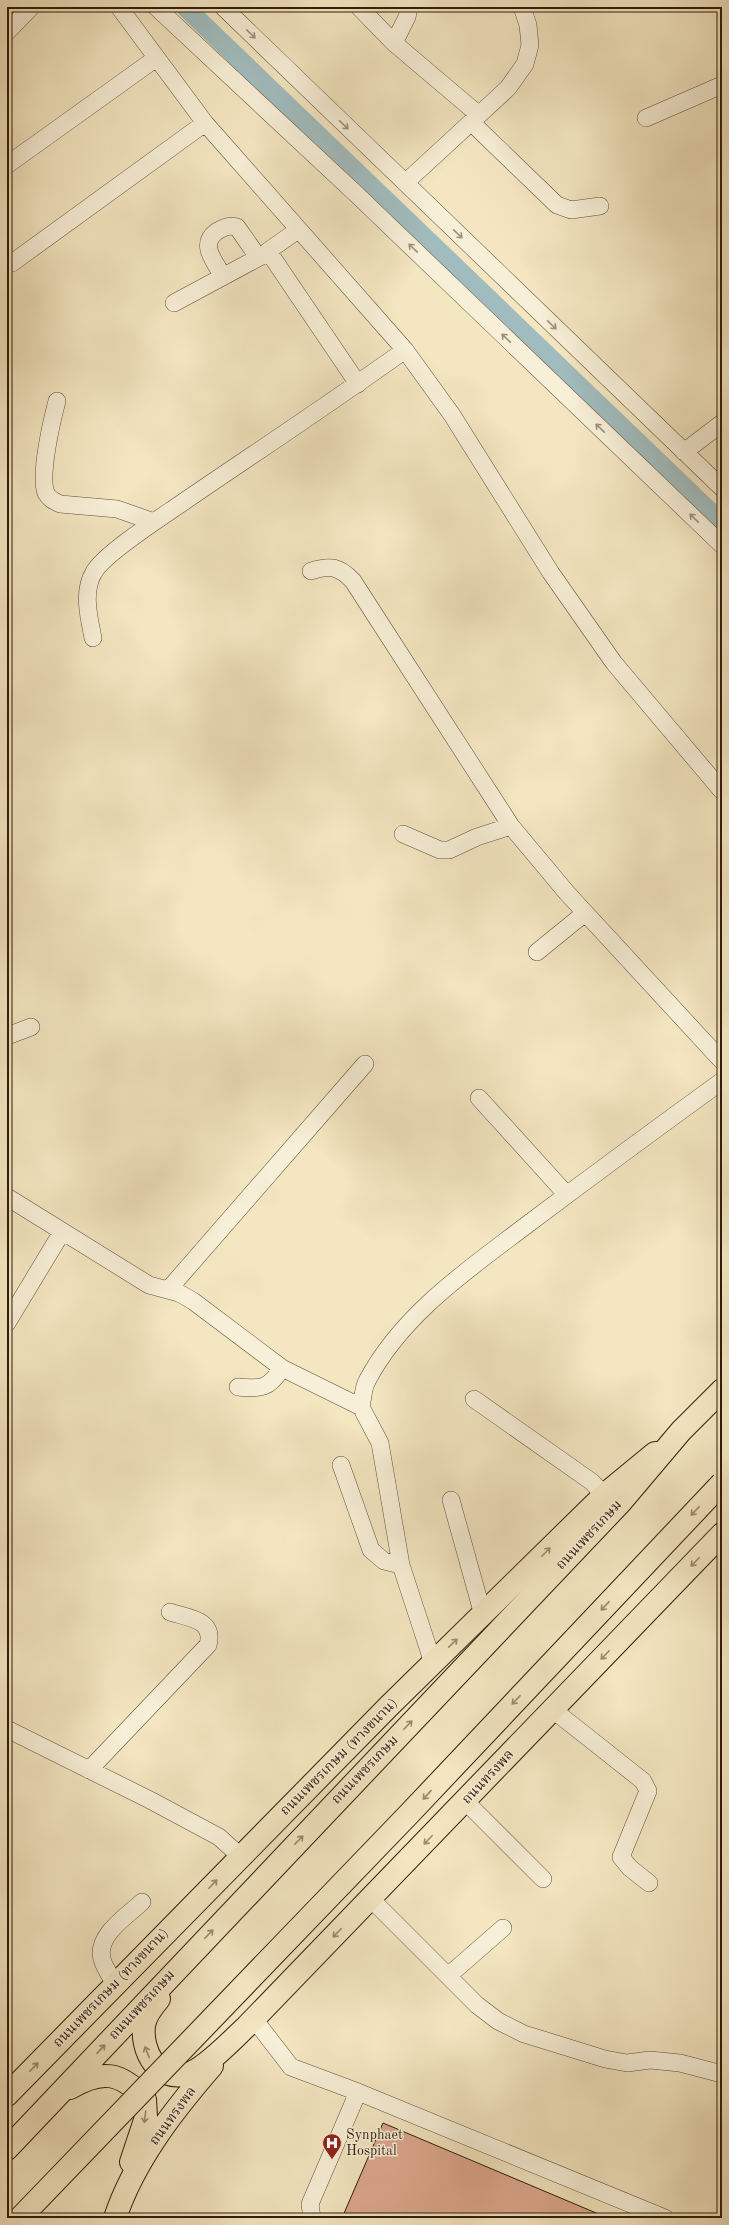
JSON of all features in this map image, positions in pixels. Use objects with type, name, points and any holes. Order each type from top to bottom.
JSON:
[{"type":"main road","name":"ถนนเพชรเกษม","points":[[7,2149],[193,1951],[621,1502],[681,1431],[722,1390]]},
{"type":"main road","name":"ถนนเพชรเกษม (ทางขนาน)","points":[[7,2095],[240,1856],[433,1663],[604,1495],[681,1431]]},
{"type":"main road","points":[[20,2218],[410,1814],[722,1483]]},
{"type":"main road","name":"ถนนทรงพล","points":[[118,2209],[145,2155],[184,2098],[251,2022],[722,1534]]},
{"type":"main road","points":[[193,1951],[152,2008],[144,2025],[144,2043],[147,2054],[156,2066],[172,2075],[188,2074],[219,2052],[251,2022]]},
{"type":"main road","points":[[45,2109],[69,2089],[95,2076],[110,2076],[132,2084],[145,2099],[146,2117],[123,2181],[118,2209]]},
{"type":"street","points":[[7,32],[31,7]]},
{"type":"street","points":[[119,7],[155,59],[205,123],[405,350],[452,415],[551,573],[614,663],[722,791]]},
{"type":"street","points":[[156,7],[354,192],[722,545]]},
{"type":"street","points":[[223,7],[722,488]]},
{"type":"street","points":[[359,7],[394,43],[475,119],[557,205],[571,210],[600,206]]},
{"type":"street","points":[[394,43],[407,17],[409,7]]},
{"type":"street","points":[[405,183],[508,88],[525,64],[530,45],[528,25],[522,7]]},
{"type":"street","points":[[7,165],[155,59]]},
{"type":"street","points":[[646,118],[722,85]]},
{"type":"street","points":[[12,263],[205,123]]},
{"type":"street","points":[[223,276],[210,253],[207,244],[210,237],[222,228],[230,226],[237,227],[263,254],[358,384]]},
{"type":"street","points":[[174,303],[263,254],[298,230]]},
{"type":"street","points":[[93,638],[87,603],[93,572],[102,561],[154,522],[358,384],[405,350]]},
{"type":"street","points":[[57,401],[50,430],[44,483],[46,494],[51,500],[60,504],[117,509],[154,522]]},
{"type":"street","points":[[684,452],[722,424]]},
{"type":"street","points":[[311,571],[326,566],[336,567],[353,581],[511,826],[585,914],[722,1062]]},
{"type":"street","points":[[403,834],[440,850],[449,850],[477,836],[511,826]]},
{"type":"street","points":[[537,952],[585,914]]},
{"type":"street","points":[[7,1036],[31,1026]]},
{"type":"street","points":[[168,1290],[365,1064]]},
{"type":"street","points":[[361,1408],[366,1382],[389,1347],[407,1325],[460,1275],[567,1194],[722,1081]]},
{"type":"street","points":[[479,1098],[567,1194]]},
{"type":"street","points":[[7,1197],[149,1286],[179,1293],[193,1301],[282,1368],[361,1408],[380,1443],[401,1565],[433,1663]]},
{"type":"street","points":[[7,1323],[62,1232]]},
{"type":"street","points":[[238,1387],[256,1388],[265,1386],[274,1381],[282,1368]]},
{"type":"street","points":[[474,1399],[592,1482],[604,1495]]},
{"type":"street","points":[[341,1465],[371,1550],[384,1561],[401,1565]]},
{"type":"street","points":[[451,1500],[483,1615]]},
{"type":"street","points":[[89,1770],[208,1645],[209,1632],[203,1622],[170,1612]]},
{"type":"street","points":[[552,1709],[643,1781],[648,1791],[621,1857],[630,1868],[649,1883]]},
{"type":"street","points":[[7,1729],[150,1800],[219,1837],[240,1856]]},
{"type":"street","points":[[465,1801],[543,1879]]},
{"type":"street","points":[[371,1899],[476,2005],[498,2021],[524,2034],[604,2059],[627,2063],[650,2060],[680,2063],[722,2074]]},
{"type":"street","points":[[115,1984],[103,1962],[101,1952],[103,1942],[113,1929],[142,1902]]},
{"type":"street","points":[[448,1976],[503,1928]]},
{"type":"street","points":[[251,2022],[291,2067],[358,2092],[656,2217]]},
{"type":"street","points":[[312,2218],[310,2204],[358,2092]]},
{"type":"building","points":[[383,2123],[608,2218],[342,2218]]},
{"type":"waterway","points":[[185,7],[722,523]]},
{"type":"place","name":"Synphaet Hospital","points":[[332,2160]]}]
